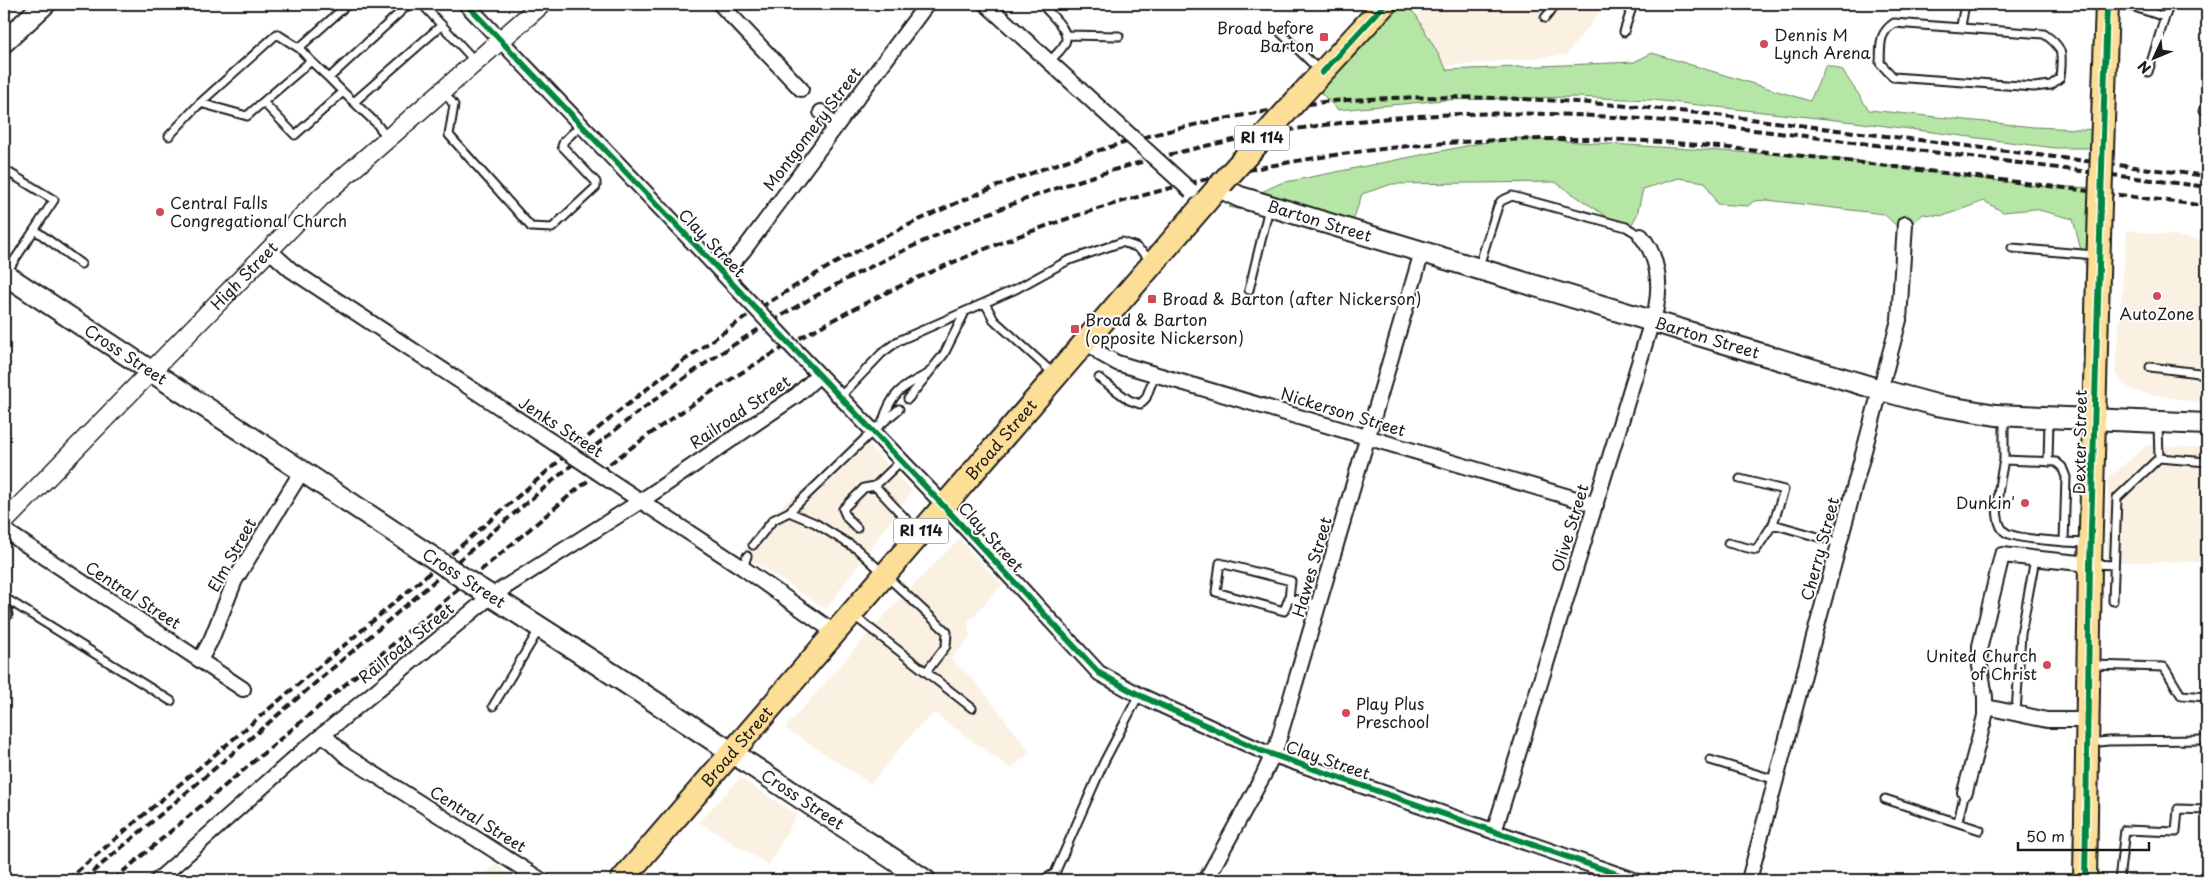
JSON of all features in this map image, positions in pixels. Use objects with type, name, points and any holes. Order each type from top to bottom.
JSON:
[{"type":"main road","points":[[4,42],[45,4]]},
{"type":"main road","name":"Broad Street","points":[[622,880],[1154,262],[1209,191],[1385,4]]},
{"type":"main road","name":"Dexter Street","points":[[2085,880],[2098,255],[2107,4]]},
{"type":"main road","name":"Barton Street","points":[[1209,191],[1240,197],[1881,390],[1954,408],[2004,415],[2049,418],[2207,424]]},
{"type":"main road","name":"Cross Street","points":[[4,275],[483,591],[692,725],[925,880]]},
{"type":"street","name":"Clay Street","points":[[466,4],[797,352],[840,396],[878,426],[902,462],[944,505],[1090,665],[1110,680],[1139,695],[1273,756],[1634,880]]},
{"type":"street","name":"High Street","points":[[4,522],[321,198],[542,4]]},
{"type":"street","points":[[720,4],[801,89]]},
{"type":"street","name":"Montgomery Street","points":[[723,274],[743,251],[926,4]]},
{"type":"street","name":"Barton Street","points":[[986,4],[1122,129],[1209,191]]},
{"type":"street","points":[[821,112],[835,127]]},
{"type":"street","name":"Cherry Street","points":[[1750,880],[1899,320],[1905,224]]},
{"type":"street","name":"Olive Street","points":[[1494,832],[1653,321],[1659,296],[1657,271],[1650,251],[1641,236]]},
{"type":"street","name":"Jenks Street","points":[[269,250],[291,270],[610,480],[745,562],[834,632]]},
{"type":"street","name":"Hawes Street","points":[[1206,880],[1273,756],[1422,252]]},
{"type":"street","name":"Nickerson Street","points":[[1086,340],[1107,358],[1155,374],[1596,505]]},
{"type":"street","name":"Railroad Street","points":[[158,880],[483,591],[641,500],[797,395],[820,375]]},
{"type":"street","name":"Elm Street","points":[[200,660],[211,640],[235,580],[302,472]]},
{"type":"street","name":"Central Street","points":[[4,530],[243,689]]},
{"type":"street","points":[[1965,792],[1985,716],[1986,707],[1980,666],[1980,646],[2002,555],[2035,559],[2091,553]]},
{"type":"street","points":[[1986,707],[2047,720],[2088,720]]},
{"type":"street","name":"Central Street","points":[[323,734],[346,756],[541,880]]},
{"type":"lane","points":[[299,48],[348,4]]},
{"type":"lane","points":[[329,78],[409,4]]},
{"type":"lane","points":[[422,4],[476,62]]},
{"type":"lane","points":[[1042,4],[1061,26],[1066,35],[1065,43],[1049,62]]},
{"type":"lane","points":[[1545,18],[1556,4]]},
{"type":"lane","points":[[1624,32],[1633,4]]},
{"type":"lane","points":[[1962,26],[1965,4]]},
{"type":"lane","points":[[2116,4],[2131,6],[2165,17]]},
{"type":"lane","points":[[2148,72],[2170,4]]},
{"type":"lane","points":[[1894,23],[1962,26],[2044,34],[2056,42],[2062,54],[2060,78],[2051,85],[2034,87],[1893,77],[1880,63],[1882,35],[1894,23]]},
{"type":"lane","points":[[354,102],[442,25]]},
{"type":"lane","points":[[1280,32],[1322,73]]},
{"type":"lane","points":[[169,136],[200,103],[277,34],[299,48],[354,102],[388,139]]},
{"type":"lane","points":[[1066,35],[1119,36]]},
{"type":"lane","points":[[200,103],[247,116],[311,61]]},
{"type":"lane","points":[[443,91],[454,105],[449,135],[531,226],[552,228],[596,187],[596,182],[562,146],[564,141],[580,124]]},
{"type":"lane","points":[[263,102],[295,135],[343,92]]},
{"type":"lane","points":[[2207,102],[2204,110],[2207,111]]},
{"type":"lane","points":[[4,275],[54,200],[8,172]]},
{"type":"lane","points":[[1478,269],[1498,206],[1506,198],[1517,197],[1626,226],[1641,236]]},
{"type":"lane","points":[[1249,290],[1270,206]]},
{"type":"lane","points":[[35,230],[81,264]]},
{"type":"lane","points":[[840,396],[890,347],[1016,289],[1067,261],[1122,242],[1136,247],[1154,262]]},
{"type":"lane","points":[[2012,248],[2098,255]]},
{"type":"lane","points":[[984,304],[994,320],[1056,375]]},
{"type":"lane","points":[[908,399],[944,354],[965,312]]},
{"type":"lane","points":[[2150,367],[2207,374],[2207,365]]},
{"type":"lane","points":[[878,426],[888,403],[903,386],[928,374]]},
{"type":"lane","points":[[1099,378],[1129,400],[1140,404],[1146,398],[1155,374]]},
{"type":"lane","points":[[753,545],[773,520],[789,512],[878,426],[899,409]]},
{"type":"lane","points":[[2004,415],[2004,460],[1997,516],[2000,527],[2008,534],[2064,542],[2114,565]]},
{"type":"lane","points":[[2048,462],[2049,418]]},
{"type":"lane","points":[[2113,601],[2117,498],[2159,458],[2158,422]]},
{"type":"lane","points":[[2159,458],[2207,462]]},
{"type":"lane","points":[[2004,460],[2056,462],[2062,467],[2066,477],[2064,542]]},
{"type":"lane","points":[[858,528],[847,518],[843,508],[864,488],[875,486],[902,462]]},
{"type":"lane","points":[[1728,543],[1756,550],[1773,524],[1784,490],[1740,479]]},
{"type":"lane","points":[[875,486],[920,533]]},
{"type":"lane","points":[[789,512],[815,523],[857,549],[947,632],[946,646],[926,672]]},
{"type":"lane","points":[[1773,524],[1839,543]]},
{"type":"lane","points":[[2016,713],[2021,634],[2035,559]]},
{"type":"lane","points":[[1220,563],[1291,581],[1289,598],[1284,611],[1216,592],[1220,563]]},
{"type":"lane","points":[[4,598],[8,616],[4,620]]},
{"type":"lane","points":[[4,598],[171,701]]},
{"type":"lane","points":[[1289,598],[1319,605]]},
{"type":"lane","points":[[851,613],[972,708]]},
{"type":"lane","points":[[493,706],[540,628]]},
{"type":"lane","points":[[2089,664],[2164,667],[2181,695],[2207,697]]},
{"type":"lane","points":[[1043,880],[1055,873],[1104,762],[1139,695]]},
{"type":"lane","points":[[2087,744],[2108,741],[2207,740]]},
{"type":"lane","points":[[1710,760],[1776,780]]},
{"type":"lane","points":[[1958,822],[1965,792]]},
{"type":"lane","points":[[1885,799],[1980,830]]},
{"type":"lane","points":[[2119,880],[2125,830],[2176,832],[2178,809],[2207,810]]},
{"type":"shaded area","points":[[1428,4],[1607,4],[1566,55],[1415,69],[1389,48]]},
{"type":"shaded area","points":[[2127,230],[2207,240],[2207,404],[2138,392],[2124,385],[2115,372]]},
{"type":"shaded area","points":[[859,435],[912,491],[826,609],[742,554],[762,522],[822,473]]},
{"type":"shaded area","points":[[2147,445],[2207,448],[2207,562],[2107,562],[2108,478]]},
{"type":"shaded area","points":[[959,539],[1002,585],[968,622],[970,637],[951,659],[974,680],[1030,752],[1011,769],[934,713],[915,730],[871,784],[785,728],[893,606]]},
{"type":"shaded area","points":[[740,778],[797,815],[768,865],[699,822]]},
{"type":"shaded area","points":[[495,864],[517,880],[482,880]]},
{"type":"green space","points":[[1386,4],[1404,4],[1416,15],[1447,70],[1634,62],[1652,53],[1810,101],[1826,65],[1842,70],[1869,110],[2034,127],[2101,130],[2104,148],[2055,148],[1863,123],[1653,100],[1573,97],[1444,100],[1338,110],[1312,84]]},
{"type":"green space","points":[[1517,138],[1831,158],[2038,186],[2103,188],[2092,272],[2084,262],[2073,219],[2035,209],[2003,212],[1984,201],[1943,216],[1923,214],[1904,233],[1884,214],[1767,200],[1754,201],[1748,206],[1717,204],[1705,182],[1679,178],[1643,189],[1637,215],[1628,231],[1555,182],[1392,184],[1362,194],[1349,233],[1229,207],[1281,183],[1501,139]]},
{"type":"railway","points":[[67,880],[589,436],[629,403],[710,342],[797,285],[889,234],[985,191],[1083,155],[1182,128],[1307,104],[1397,98],[1460,97],[1586,103],[1712,114],[2207,176]]},
{"type":"railway","points":[[83,880],[544,488],[679,382],[715,357],[797,306],[882,261],[970,221],[1060,187],[1153,159],[1247,137],[1342,123],[1491,113],[1595,116],[1698,124],[2207,187]]},
{"type":"railway","points":[[113,880],[569,496],[680,413],[796,340],[917,278],[1042,228],[1171,188],[1303,160],[1439,144],[1578,139],[1669,143],[1760,151],[2207,206]]},
{"type":"cycle path","points":[[466,4],[924,485],[1099,673],[1139,695],[1262,751],[1634,880]]},
{"type":"cycle path","points":[[1322,73],[1385,4]]},
{"type":"cycle path","points":[[2085,880],[2090,564],[2107,4]]},
{"type":"place","name":"Broad before Barton","points":[[1324,37]]},
{"type":"place","name":"Dennis M Lynch Arena","points":[[1764,44]]},
{"type":"place","name":"Central Falls Congregational Church","points":[[160,212]]},
{"type":"place","name":"AutoZone","points":[[2157,296]]},
{"type":"place","name":"Broad & Barton (after Nickerson)","points":[[1152,299]]},
{"type":"place","name":"Broad & Barton (opposite Nickerson)","points":[[1075,329]]},
{"type":"place","name":"Dunkin'","points":[[2025,503]]},
{"type":"place","name":"United Church of Christ","points":[[2047,665]]},
{"type":"place","name":"Play Plus Preschool","points":[[1346,713]]}]
